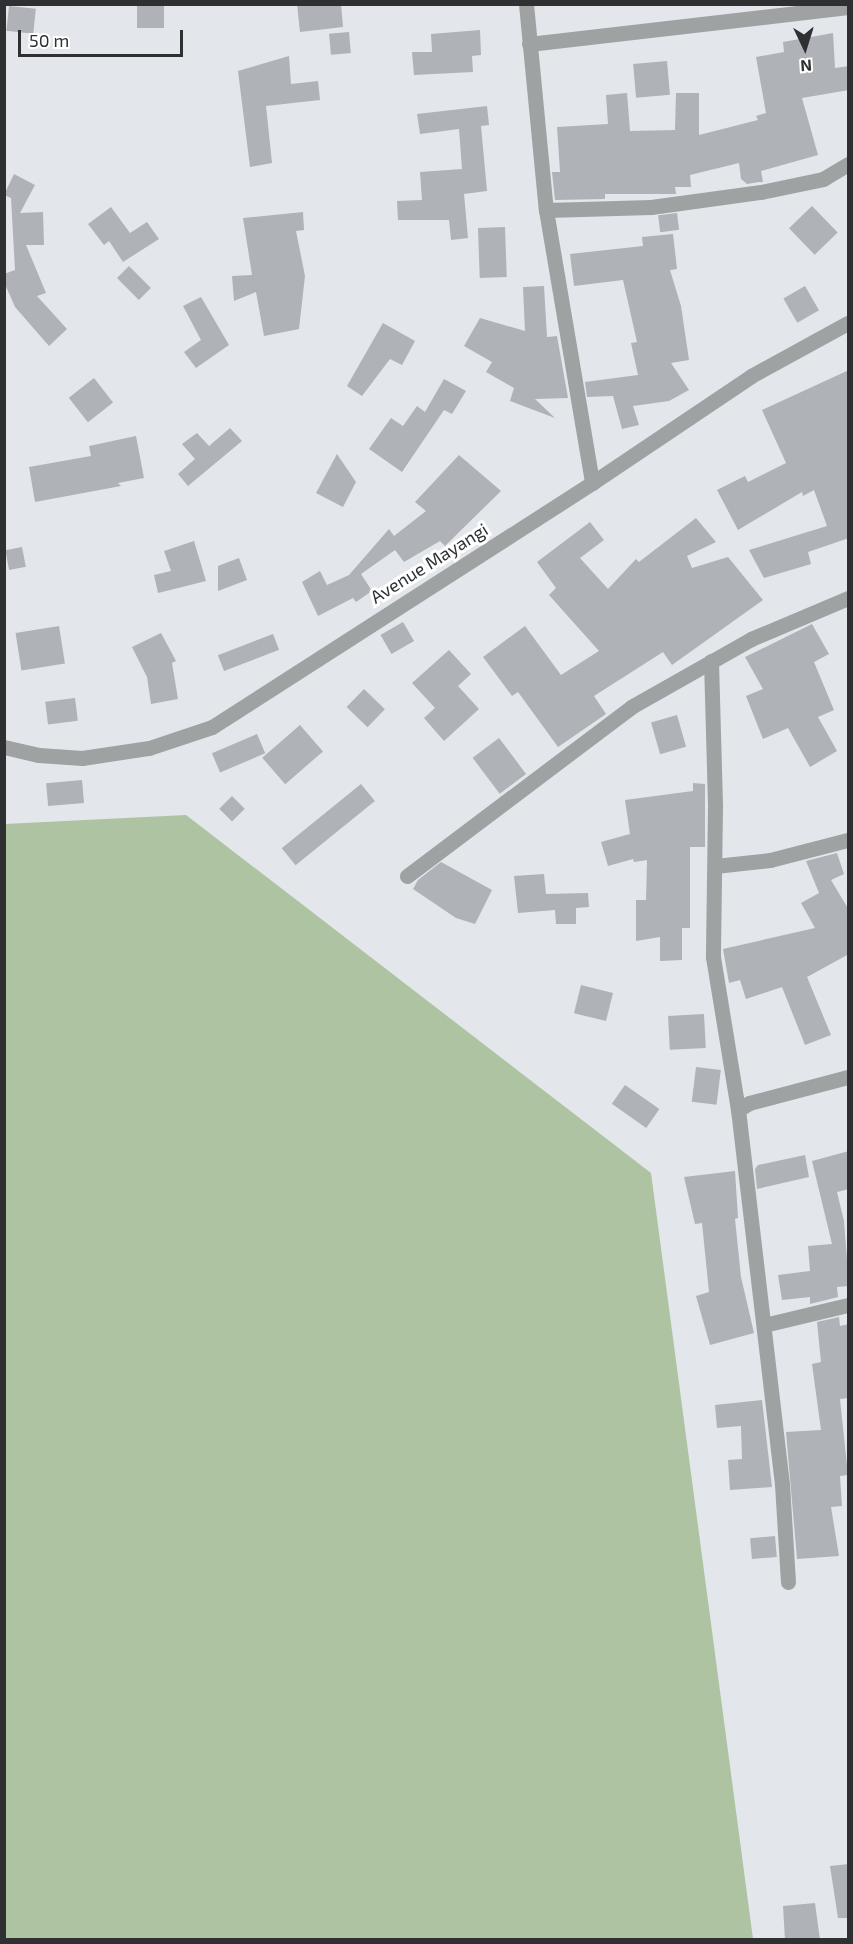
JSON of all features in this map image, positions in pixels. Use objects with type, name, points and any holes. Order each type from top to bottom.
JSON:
[{"type":"street","points":[[526,4],[546,210],[592,483]]},
{"type":"street","points":[[529,44],[849,7]]},
{"type":"street","points":[[546,210],[651,207],[761,192],[823,178],[849,164]]},
{"type":"street","name":"Avenue Mayangi","points":[[4,747],[39,755],[82,758],[149,748],[212,727],[592,483],[751,376],[849,323]]},
{"type":"street","points":[[407,876],[632,707],[751,639],[849,598]]},
{"type":"street","points":[[711,661],[715,866],[712,957],[738,1110],[782,1484],[788,1582]]},
{"type":"street","points":[[715,866],[770,860],[849,840]]},
{"type":"street","points":[[738,1110],[749,1103],[849,1077]]},
{"type":"street","points":[[764,1325],[849,1305]]},
{"type":"green space","points":[[186,815],[651,1173],[753,1939],[5,1939],[5,824]]},
{"type":"building","points":[[137,4],[164,4],[164,28],[137,28]]},
{"type":"building","points":[[297,4],[341,4],[343,27],[300,32]]},
{"type":"building","points":[[9,6],[36,9],[33,34],[6,31]]},
{"type":"building","points":[[480,30],[481,55],[472,56],[473,72],[414,75],[412,52],[432,52],[431,34]]},
{"type":"building","points":[[349,32],[351,53],[331,55],[329,34]]},
{"type":"building","points":[[833,33],[835,68],[849,66],[849,90],[802,98],[818,155],[761,171],[763,182],[747,184],[741,179],[739,163],[690,175],[691,187],[675,187],[676,194],[605,194],[605,199],[555,200],[552,172],[560,172],[557,127],[608,124],[606,95],[627,93],[630,131],[675,130],[676,93],[699,93],[699,135],[758,120],[756,116],[766,113],[756,57],[784,52],[783,42]]},
{"type":"building","points":[[289,56],[291,84],[318,81],[320,100],[266,106],[272,163],[250,167],[238,71]]},
{"type":"building","points":[[667,61],[670,95],[636,98],[633,64]]},
{"type":"building","points":[[487,106],[489,125],[481,126],[487,191],[464,194],[468,238],[451,240],[449,220],[398,220],[397,201],[422,200],[420,172],[462,169],[459,129],[420,134],[417,114]]},
{"type":"building","points":[[14,174],[35,185],[20,213],[43,212],[44,245],[26,245],[46,293],[37,296],[67,329],[49,346],[15,307],[4,282],[4,274],[15,270],[11,198],[4,195]]},
{"type":"building","points":[[812,206],[838,233],[815,255],[789,228]]},
{"type":"building","points":[[111,207],[130,233],[147,222],[159,239],[123,262],[109,241],[104,245],[88,224]]},
{"type":"building","points":[[303,212],[304,230],[296,231],[305,276],[299,329],[264,336],[256,292],[234,301],[232,276],[252,275],[243,218]]},
{"type":"building","points":[[677,213],[679,230],[660,232],[658,215]]},
{"type":"building","points":[[505,227],[507,277],[480,278],[478,228]]},
{"type":"building","points":[[673,234],[677,269],[670,270],[681,306],[689,360],[671,363],[689,390],[669,401],[633,406],[639,425],[622,429],[613,396],[587,397],[585,382],[638,375],[631,343],[637,342],[623,280],[574,286],[570,254],[643,246],[642,237]]},
{"type":"building","points":[[129,266],[151,288],[139,300],[117,278]]},
{"type":"building","points":[[544,286],[547,337],[557,336],[568,398],[535,399],[555,418],[510,401],[514,388],[486,372],[492,362],[464,346],[480,318],[525,331],[523,287]]},
{"type":"building","points":[[805,286],[819,310],[797,323],[783,298]]},
{"type":"building","points":[[201,297],[229,345],[196,368],[184,352],[201,340],[183,306]]},
{"type":"building","points":[[383,323],[415,341],[402,365],[390,359],[362,396],[347,386]]},
{"type":"building","points":[[849,370],[849,538],[808,552],[811,564],[764,578],[749,550],[827,526],[814,490],[803,496],[802,492],[738,530],[717,490],[745,476],[748,482],[786,463],[762,410]]},
{"type":"building","points":[[94,378],[113,402],[88,422],[69,398]]},
{"type":"building","points":[[444,379],[466,391],[452,414],[444,410],[402,472],[369,449],[391,418],[403,426],[417,406],[425,412]]},
{"type":"building","points":[[230,428],[242,441],[188,486],[178,474],[195,459],[182,444],[197,433],[209,446]]},
{"type":"building","points":[[136,436],[144,478],[118,483],[121,486],[35,502],[29,467],[91,456],[89,446]]},
{"type":"building","points":[[337,454],[356,482],[343,507],[316,493]]},
{"type":"building","points":[[459,455],[501,491],[445,546],[440,541],[404,562],[395,550],[361,574],[372,591],[356,602],[353,598],[318,616],[302,582],[320,571],[327,585],[349,575],[389,529],[394,536],[426,511],[415,502]]},
{"type":"building","points":[[696,518],[716,542],[687,556],[692,568],[728,557],[763,600],[672,665],[663,652],[594,696],[606,714],[558,747],[518,692],[512,696],[483,657],[525,626],[561,675],[599,651],[549,595],[556,588],[537,562],[590,522],[604,540],[580,558],[608,589],[636,559],[639,562]]},
{"type":"building","points":[[194,541],[206,581],[158,593],[154,575],[171,571],[164,551]]},
{"type":"building","points":[[22,547],[26,567],[9,570],[5,550]]},
{"type":"building","points":[[239,558],[247,580],[218,591],[218,566]]},
{"type":"building","points":[[403,622],[414,641],[391,654],[380,635]]},
{"type":"building","points":[[812,624],[829,654],[814,662],[834,710],[818,717],[837,751],[810,767],[788,728],[763,739],[746,696],[763,689],[745,657]]},
{"type":"building","points":[[59,626],[65,664],[21,670],[16,633]]},
{"type":"building","points":[[161,633],[176,661],[172,663],[178,699],[151,704],[147,677],[132,647]]},
{"type":"building","points":[[273,634],[279,650],[224,671],[218,655]]},
{"type":"building","points":[[449,650],[471,674],[458,686],[479,709],[444,741],[424,718],[435,708],[412,683]]},
{"type":"building","points":[[364,689],[385,709],[367,727],[347,707]]},
{"type":"building","points":[[75,698],[78,721],[48,724],[45,702]]},
{"type":"building","points":[[677,715],[686,747],[660,754],[651,722]]},
{"type":"building","points":[[300,725],[323,751],[285,784],[262,758]]},
{"type":"building","points":[[257,734],[265,753],[220,772],[212,753]]},
{"type":"building","points":[[499,738],[526,774],[500,794],[473,758]]},
{"type":"building","points":[[82,780],[84,803],[48,806],[46,783]]},
{"type":"building","points":[[693,783],[705,784],[705,847],[690,847],[690,928],[682,928],[682,960],[660,961],[660,937],[636,941],[636,900],[646,900],[647,860],[634,862],[633,859],[608,866],[601,842],[630,834],[625,800],[693,791]]},
{"type":"building","points":[[361,784],[375,801],[296,865],[282,848]]},
{"type":"building","points":[[232,796],[245,809],[232,821],[219,809]]},
{"type":"building","points":[[837,853],[844,874],[831,880],[849,910],[849,954],[807,977],[831,1035],[805,1045],[782,987],[746,999],[740,980],[729,983],[723,949],[815,928],[801,903],[819,893],[806,861]]},
{"type":"building","points":[[441,862],[492,890],[475,924],[456,918],[413,889],[418,880]]},
{"type":"building","points":[[544,874],[546,894],[588,893],[589,907],[576,908],[576,924],[556,924],[555,910],[518,913],[514,876]]},
{"type":"building","points":[[581,985],[613,993],[606,1021],[574,1013]]},
{"type":"building","points":[[704,1014],[706,1048],[670,1050],[668,1016]]},
{"type":"building","points":[[696,1067],[721,1070],[717,1105],[692,1102]]},
{"type":"building","points":[[625,1085],[659,1109],[646,1128],[612,1104]]},
{"type":"building","points":[[849,1151],[849,1189],[837,1192],[844,1221],[849,1286],[837,1287],[838,1297],[810,1304],[810,1297],[782,1300],[778,1275],[810,1271],[808,1246],[832,1244],[812,1161]]},
{"type":"building","points":[[805,1155],[809,1177],[757,1189],[755,1169],[758,1165]]},
{"type":"building","points":[[735,1171],[738,1218],[735,1219],[741,1277],[754,1333],[710,1345],[696,1296],[709,1292],[702,1223],[695,1224],[684,1177]]},
{"type":"building","points":[[839,1317],[840,1326],[849,1324],[849,1398],[840,1399],[848,1475],[840,1476],[842,1506],[831,1507],[839,1556],[797,1559],[786,1432],[821,1430],[812,1364],[821,1362],[817,1322]]},
{"type":"building","points":[[762,1400],[772,1487],[730,1490],[728,1460],[742,1459],[741,1426],[717,1428],[715,1405]]},
{"type":"building","points":[[775,1536],[777,1557],[752,1559],[750,1538]]},
{"type":"building","points":[[849,1864],[849,1918],[838,1918],[830,1866]]},
{"type":"building","points":[[815,1903],[820,1940],[785,1940],[783,1906]]}]
